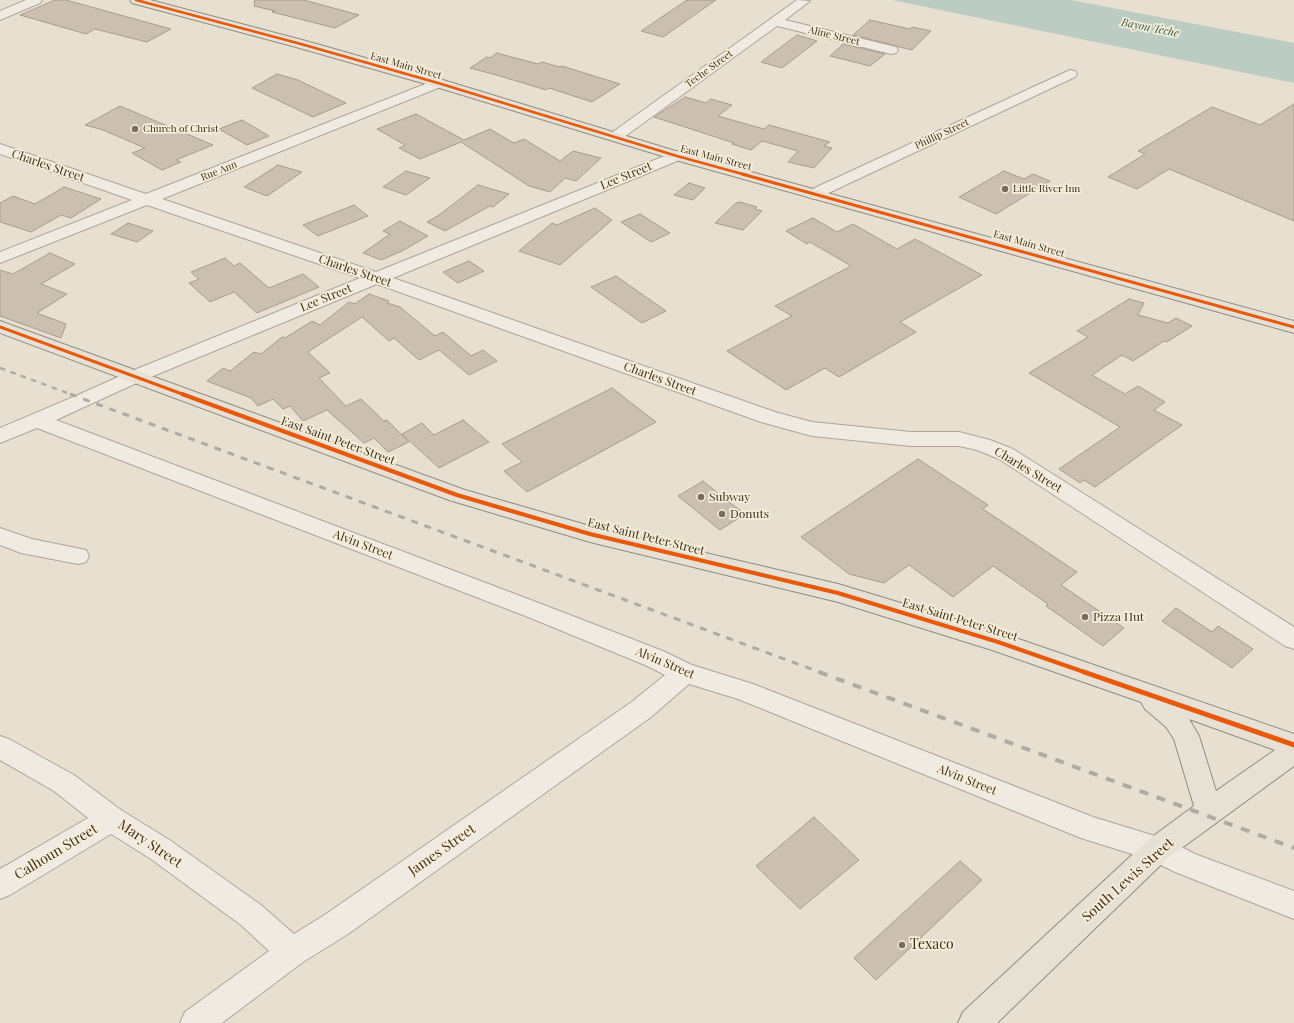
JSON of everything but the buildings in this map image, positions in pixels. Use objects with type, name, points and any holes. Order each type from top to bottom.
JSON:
[{"type":"main road","name":"East Main Street","points":[[136,0],[294,42],[438,83],[676,156],[1294,327]]},
{"type":"main road","name":"East Saint Peter Street","points":[[0,327],[457,494],[590,534],[838,594],[998,642],[1294,745]]},
{"type":"main road","points":[[1142,692],[1175,719],[1186,736],[1209,811]]},
{"type":"main road","name":"South Lewis Street","points":[[974,1023],[1158,849],[1294,751]]},
{"type":"street","points":[[0,16],[36,0]]},
{"type":"street","name":"Teche Street","points":[[615,137],[804,1]]},
{"type":"street","name":"Aline Street","points":[[776,22],[891,50]]},
{"type":"street","name":"Phillip Street","points":[[814,194],[1070,74]]},
{"type":"street","name":"Rue Ann","points":[[0,258],[438,83]]},
{"type":"street","name":"Charles Street","points":[[0,149],[376,278],[774,419],[812,429],[911,439],[959,439],[983,445],[1006,454],[1294,639]]},
{"type":"street","name":"Lee Street","points":[[0,436],[85,400],[134,377],[676,156]]},
{"type":"street","name":"Alvin Street","points":[[36,420],[536,611],[654,658],[686,673],[744,691],[1091,829],[1158,849],[1185,863],[1294,905]]},
{"type":"street","points":[[0,536],[29,547],[78,556]]},
{"type":"street","name":"James Street","points":[[196,1023],[292,952],[337,924],[642,709],[686,673]]},
{"type":"street","name":"Mary Street","points":[[0,747],[64,784],[111,819],[161,850],[251,915],[292,952]]},
{"type":"street","name":"Calhoun Street","points":[[0,885],[111,819]]},
{"type":"water","name":"Bayou Teche","points":[[892,0],[1071,0],[1294,43],[1294,83]]},
{"type":"railway","points":[[0,368],[73,395]]},
{"type":"railway","points":[[70,394],[822,673]]},
{"type":"railway","points":[[819,672],[1294,848]]},
{"type":"cycle path","points":[[136,0],[301,44],[438,83],[677,156],[1294,327]]},
{"type":"cycle path","points":[[0,327],[457,495],[590,534],[838,593],[998,642],[1294,745]]},
{"type":"place","name":"Church of Christ","points":[[135,129]]},
{"type":"place","name":"Little River Inn","points":[[1005,189]]},
{"type":"place","name":"Subway","points":[[701,497]]},
{"type":"place","name":"Donuts","points":[[722,514]]},
{"type":"place","name":"Pizza Hut","points":[[1085,617]]},
{"type":"place","name":"Texaco","points":[[902,945]]}]
